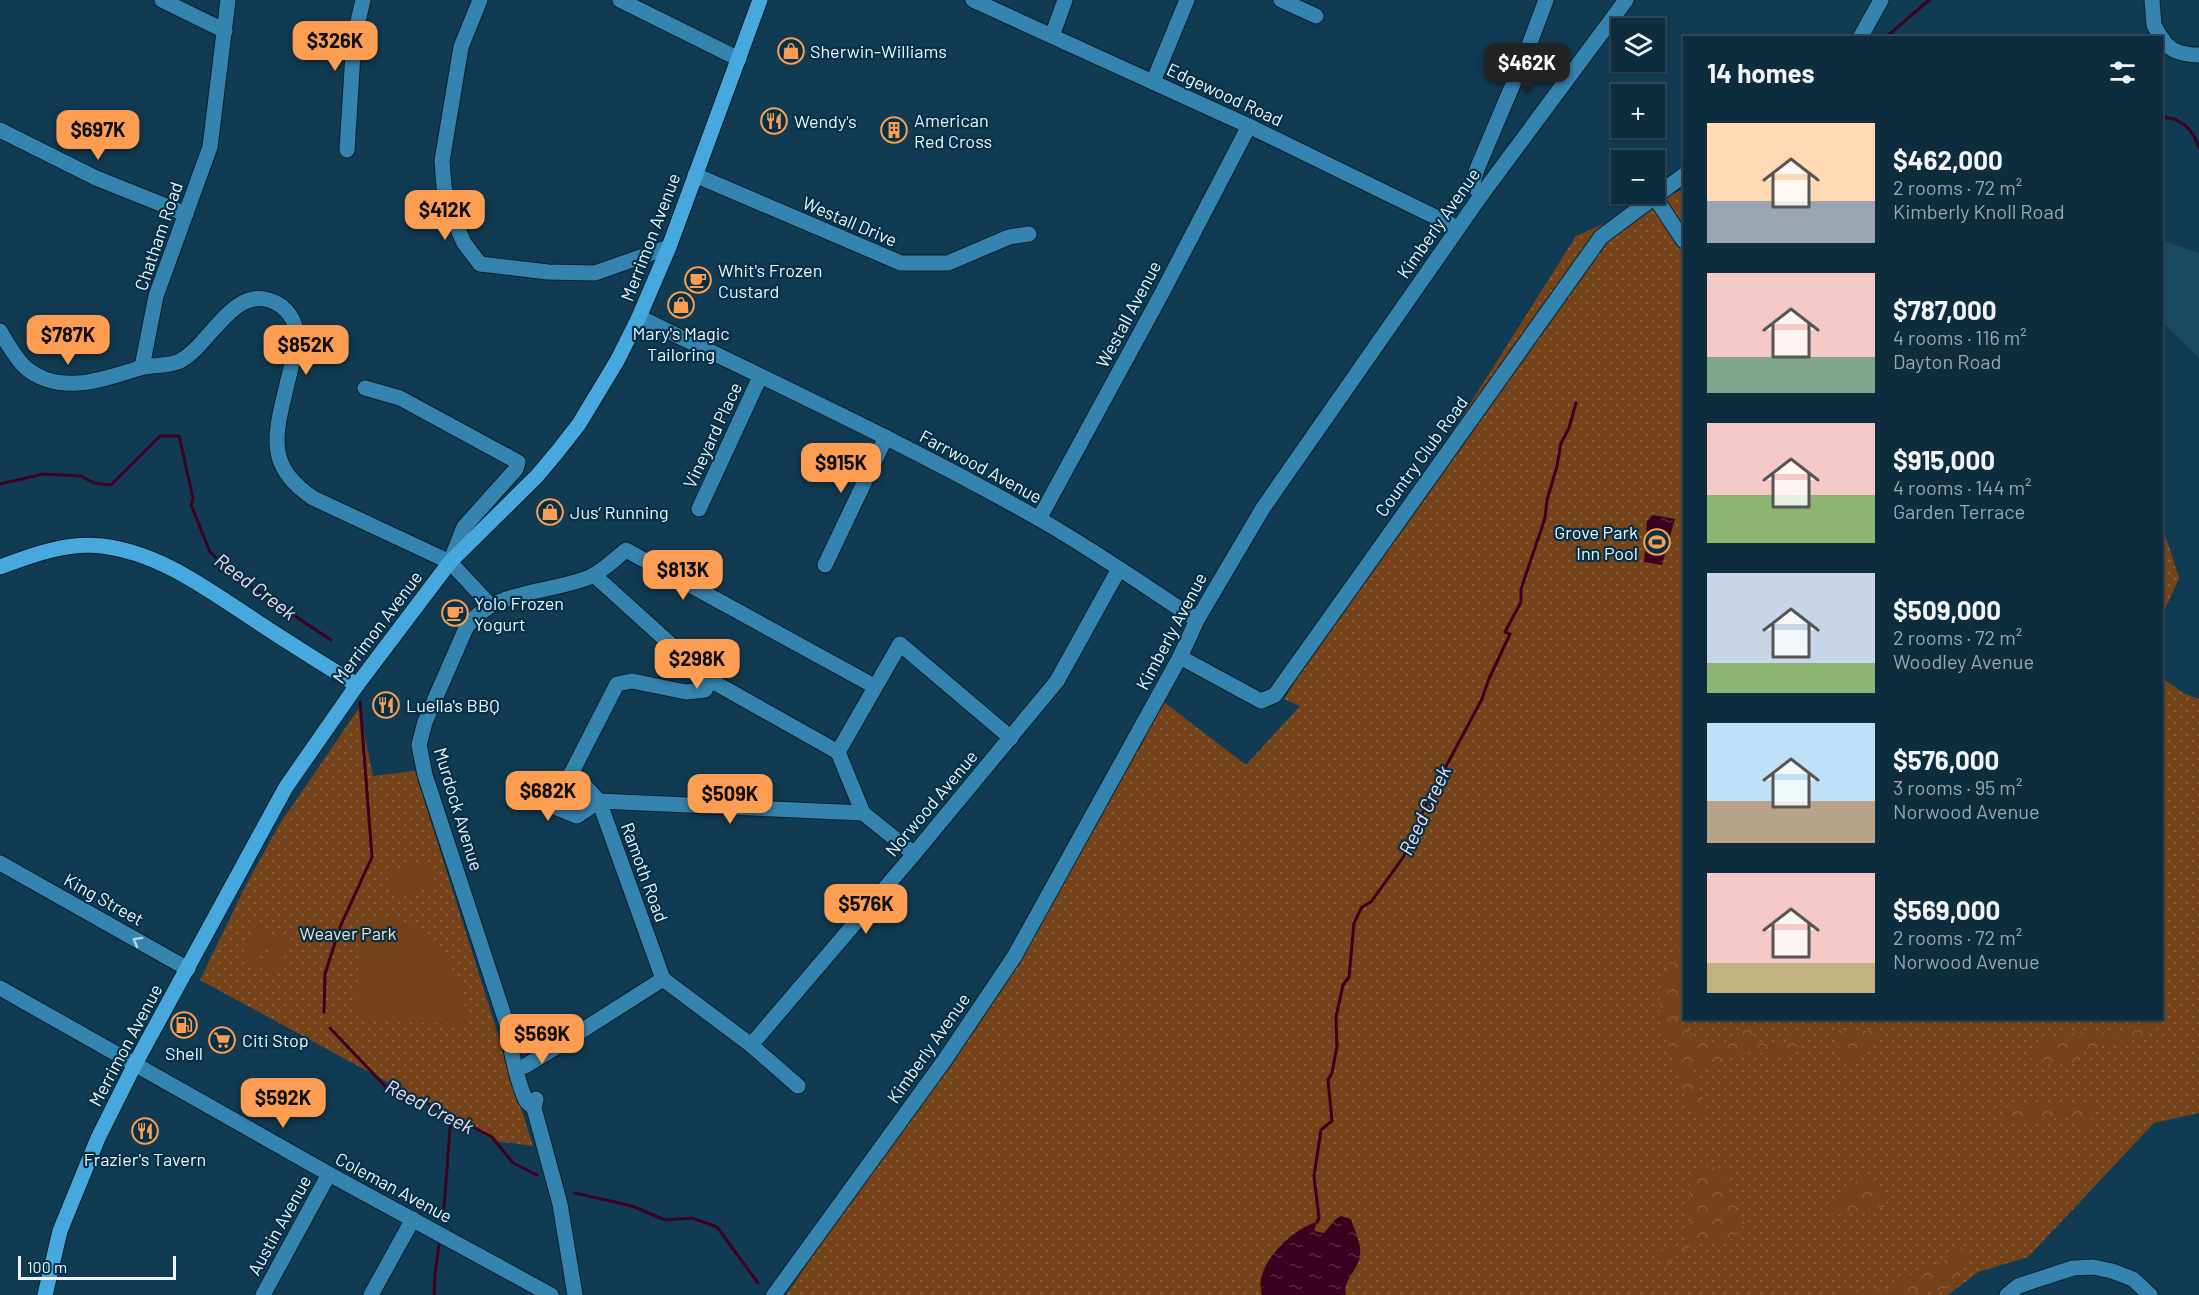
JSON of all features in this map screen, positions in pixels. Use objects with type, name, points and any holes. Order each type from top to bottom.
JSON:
[{"type":"main road","name":"Merrimon Avenue","points":[[45,1295],[60,1231],[98,1138],[135,1064],[286,787],[357,685],[450,562],[537,476],[564,445],[613,367],[639,317],[669,247],[760,0]]},
{"type":"main road","points":[[0,567],[49,551],[87,546],[110,548],[145,557],[184,574],[357,685]]},
{"type":"street","points":[[162,0],[225,31]]},
{"type":"street","name":"Chatham Road","points":[[142,367],[156,296],[210,147],[228,0]]},
{"type":"street","points":[[347,150],[354,38],[363,0]]},
{"type":"street","points":[[480,0],[461,47],[442,161],[444,187],[450,211],[464,243],[480,264],[548,272],[596,273],[669,247]]},
{"type":"street","points":[[620,0],[739,59]]},
{"type":"street","name":"Edgewood Road","points":[[973,0],[1249,126],[1458,228]]},
{"type":"street","points":[[1052,36],[1065,0]]},
{"type":"street","points":[[1153,82],[1187,0]]},
{"type":"street","points":[[1281,0],[1316,16]]},
{"type":"street","points":[[1482,194],[1472,185],[1477,169],[1539,24],[1546,0]]},
{"type":"street","name":"Kimberly Avenue","points":[[774,1295],[944,1061],[1014,957],[1180,657],[1197,620],[1263,508],[1482,194],[1626,0]]},
{"type":"street","points":[[1861,36],[1881,0]]},
{"type":"street","points":[[2152,0],[2154,25],[2160,36]]},
{"type":"street","points":[[2163,41],[2166,46],[2186,55],[2199,55]]},
{"type":"street","name":"Westall Avenue","points":[[1039,519],[1162,293],[1249,126]]},
{"type":"street","points":[[0,130],[96,178],[186,214]]},
{"type":"street","name":"Westall Drive","points":[[695,175],[902,263],[948,263],[1009,237],[1029,234]]},
{"type":"street","name":"Country Club Road","points":[[1665,188],[1683,176]]},
{"type":"street","name":"Country Club Road","points":[[1180,657],[1260,701],[1275,695],[1601,237],[1644,204]]},
{"type":"street","points":[[1659,204],[1683,240]]},
{"type":"street","points":[[0,331],[26,368],[42,376],[74,384],[116,377],[142,367],[180,361],[193,352],[227,314],[246,301],[263,298],[272,300],[282,306],[295,323],[297,332],[297,343],[275,438],[279,459],[295,484],[313,498],[450,562],[490,605],[594,575],[626,550],[874,686]]},
{"type":"street","name":"Farrwood Avenue","points":[[639,317],[886,437],[1039,519],[1112,562],[1119,569],[1197,620]]},
{"type":"street","name":"Vineyard Place","points":[[699,510],[760,377]]},
{"type":"street","points":[[365,388],[400,398],[518,462],[516,469],[464,527],[450,562]]},
{"type":"street","points":[[825,566],[886,437]]},
{"type":"street","name":"Norwood Avenue","points":[[751,1045],[914,855],[1057,681],[1119,569]]},
{"type":"street","points":[[594,575],[710,680],[838,752],[864,813],[914,855]]},
{"type":"street","name":"Murdock Avenue","points":[[490,605],[474,617],[466,628],[425,722],[419,745],[425,775],[511,1037],[509,1044],[520,1067],[527,1102],[534,1108],[560,1204],[575,1295]]},
{"type":"street","points":[[838,752],[900,644],[1011,738]]},
{"type":"street","points":[[710,680],[705,690],[686,692],[632,681],[617,684],[572,772],[560,786],[556,799],[557,808],[577,816],[599,801],[864,813]]},
{"type":"street","name":"Ramoth Road","points":[[572,772],[599,801],[663,979]]},
{"type":"street","name":"King Street","points":[[0,863],[188,969]]},
{"type":"street","points":[[520,1067],[663,979],[751,1045],[798,1086]]},
{"type":"street","name":"Coleman Avenue","points":[[0,988],[329,1174],[551,1295]]},
{"type":"street","name":"Austin Avenue","points":[[263,1295],[329,1174]]},
{"type":"street","points":[[371,1295],[413,1219]]},
{"type":"street","points":[[2007,1295],[2018,1286],[2073,1268],[2093,1267],[2133,1278],[2150,1295]]},
{"type":"shaded area","points":[[2163,240],[2199,253],[2199,358],[2163,323]]},
{"type":"green space","points":[[1683,189],[1681,213],[1683,220],[1683,1020],[2163,1020],[2163,679],[2183,693],[2199,699],[2199,1113],[2154,1123],[2028,1257],[1978,1272],[1948,1295],[786,1295],[928,1095],[1028,947],[1161,700],[1246,765],[1300,706],[1284,699],[1576,236],[1650,204],[1665,204],[1665,197]]},
{"type":"green space","points":[[2163,528],[2179,578],[2163,614]]},
{"type":"green space","name":"Weaver Park","points":[[359,708],[373,776],[415,771],[533,1146],[496,1141],[200,980],[245,887],[279,825]]},
{"type":"green space","points":[[428,862],[436,884],[394,897],[386,873]]},
{"type":"green space","points":[[381,918],[409,925],[434,943],[444,955],[459,982],[468,1024],[365,1021],[354,1009],[366,922]]},
{"type":"green space","points":[[255,925],[271,932],[256,966],[240,959]]},
{"type":"green space","points":[[1683,926],[1683,1004],[1674,1011],[1681,1023],[1693,1035],[1708,1044],[1721,1046],[1739,1030],[1751,1029],[1756,1041],[1776,1047],[1784,1045],[1789,1036],[1794,1033],[1798,1034],[1800,1042],[1786,1058],[1756,1052],[1739,1053],[1720,1065],[1695,1067],[1694,1072],[1707,1110],[1706,1114],[1699,1119],[1692,1115],[1659,1018],[1660,993]]},
{"type":"green space","points":[[276,933],[292,940],[277,975],[261,968]]},
{"type":"green space","points":[[2154,1020],[2159,1023],[2156,1030],[2136,1039],[2088,1049],[2073,1063],[2065,1061],[2048,1065],[2031,1058],[2040,1045],[2059,1036],[2089,1032],[2116,1034],[2143,1022]]},
{"type":"green space","points":[[1840,1030],[1875,1031],[1878,1038],[1855,1062],[1845,1056],[1837,1044],[1834,1036]]},
{"type":"green space","points":[[2031,1102],[2090,1103],[2095,1105],[2096,1109],[2088,1126],[2083,1127],[2069,1117],[2006,1123],[2005,1108]]},
{"type":"green space","points":[[1700,1167],[1715,1167],[1729,1173],[1727,1194],[1745,1224],[1732,1239],[1687,1248],[1673,1258],[1667,1267],[1658,1249],[1672,1249],[1687,1241],[1690,1177],[1692,1171]]},
{"type":"green space","points":[[1867,1175],[1872,1178],[1888,1206],[1836,1215],[1829,1212],[1860,1176]]},
{"type":"green space","points":[[1957,1249],[1967,1249],[1970,1252],[1960,1273],[1943,1289],[1906,1294],[1836,1295],[1852,1290],[1891,1288],[1919,1270],[1948,1259]]},
{"type":"water","name":"Grove Park Inn Pool","points":[[1653,515],[1675,519],[1662,565],[1644,562],[1647,521]]},
{"type":"water","points":[[1341,1216],[1351,1219],[1360,1251],[1359,1261],[1346,1285],[1346,1295],[1262,1295],[1260,1284],[1263,1272],[1276,1250],[1296,1232],[1317,1222],[1314,1231],[1324,1233]]},
{"type":"waterway","name":"Reed Creek","points":[[1887,36],[1929,0]]},
{"type":"waterway","points":[[2163,117],[2181,122],[2186,126],[2194,135],[2199,148]]},
{"type":"waterway","name":"Reed Creek","points":[[1317,1222],[1319,1218],[1314,1176],[1321,1130],[1332,1121],[1328,1080],[1332,1073],[1337,1046],[1336,1017],[1343,985],[1349,977],[1354,923],[1362,907],[1371,902],[1404,856],[1429,798],[1482,699],[1510,634],[1505,632],[1521,602],[1521,589],[1545,518],[1561,443],[1569,428],[1576,403]]},
{"type":"waterway","name":"Reed Creek","points":[[0,484],[43,474],[81,476],[94,483],[111,485],[160,436],[179,436],[193,498],[191,505],[210,552],[244,582],[331,640]]},
{"type":"waterway","name":"Reed Creek","points":[[324,1012],[325,974],[340,927],[372,857],[360,702]]},
{"type":"waterway","name":"Reed Creek","points":[[330,1028],[386,1087],[425,1102],[492,1137],[513,1163],[537,1175]]},
{"type":"waterway","points":[[443,1221],[451,1116]]},
{"type":"waterway","name":"Reed Creek","points":[[575,1193],[632,1206],[665,1220],[692,1218],[717,1227],[758,1283]]},
{"type":"waterway","points":[[434,1295],[439,1245]]},
{"type":"place","name":"Sherwin-Williams","points":[[791,51]]},
{"type":"place","name":"Wendy's","points":[[774,121]]},
{"type":"place","name":"American Red Cross","points":[[894,130]]},
{"type":"place","name":"Whit's Frozen Custard","points":[[698,280]]},
{"type":"place","name":"Mary's Magic Tailoring","points":[[681,305]]},
{"type":"place","name":"Jus’ Running","points":[[550,512]]},
{"type":"place","name":"Grove Park Inn Pool","points":[[1657,542]]},
{"type":"place","name":"Yolo Frozen Yogurt","points":[[455,613]]},
{"type":"place","name":"Luella's BBQ","points":[[386,705]]},
{"type":"place","name":"Shell","points":[[184,1025]]},
{"type":"place","name":"Citi Stop","points":[[222,1040]]},
{"type":"place","name":"Frazier's Tavern","points":[[145,1131]]}]
